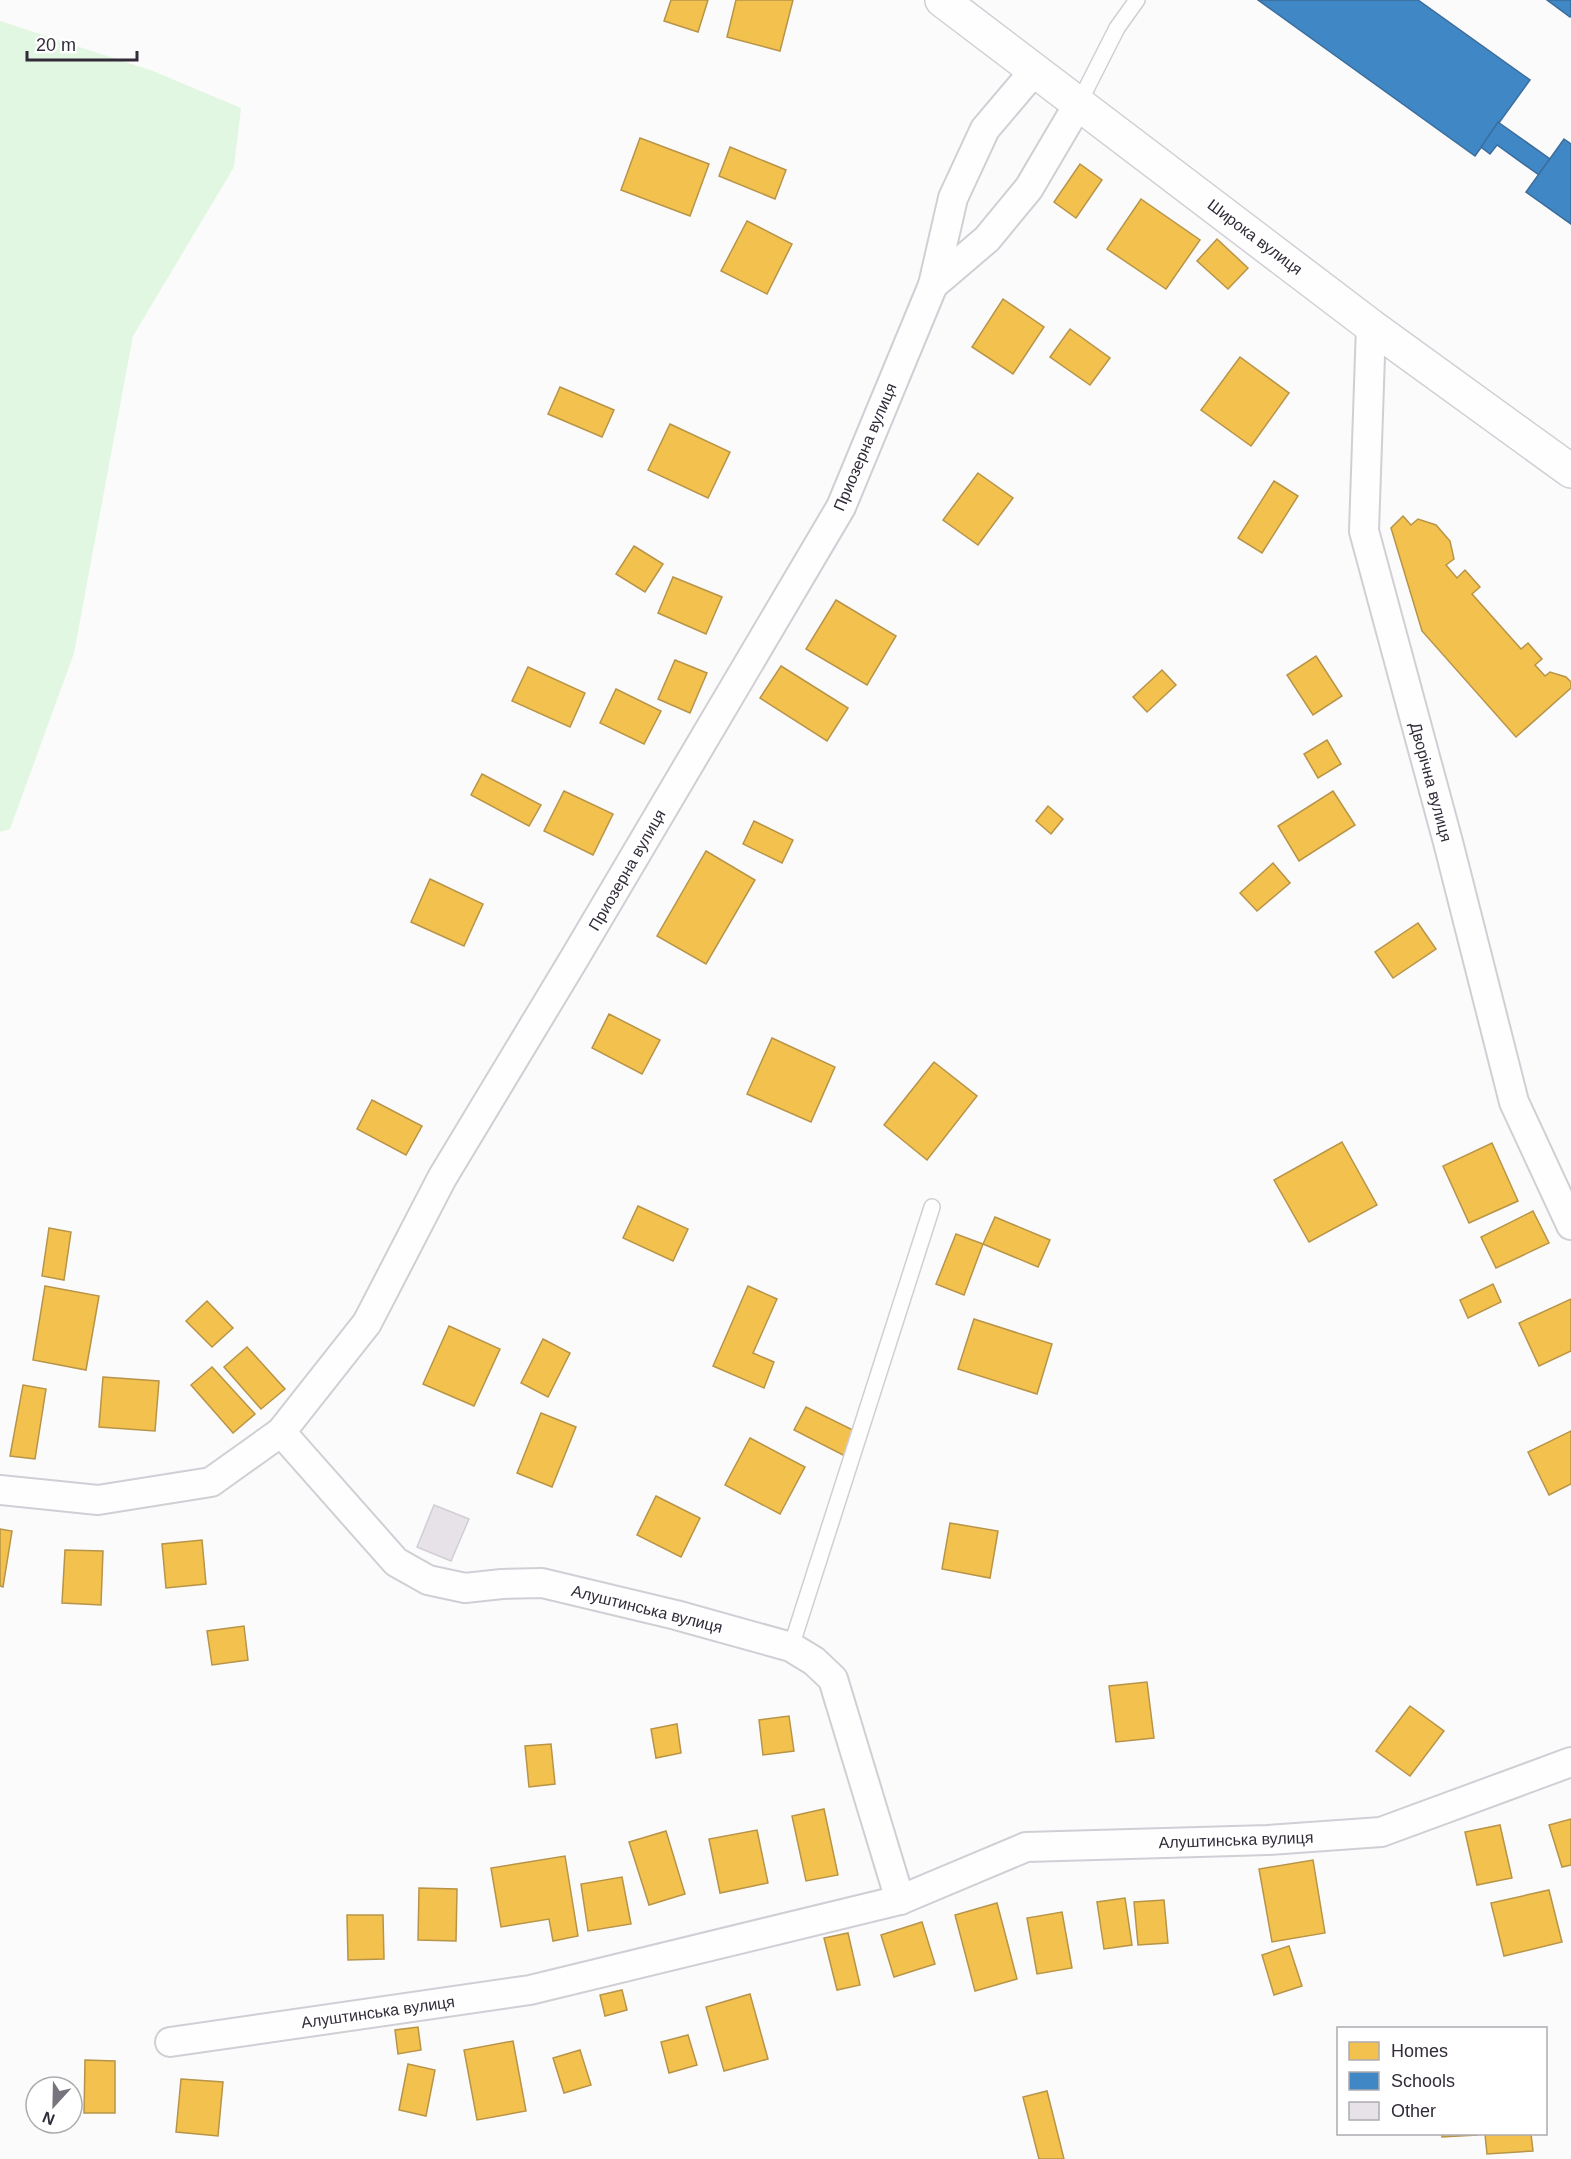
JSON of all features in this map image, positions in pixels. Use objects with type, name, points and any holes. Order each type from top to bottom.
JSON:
[{"type":"main road","name":"Широка вулиця","points":[[942,0],[1371,326],[1571,471]]},
{"type":"street","name":"Приозерна вулиця","points":[[0,1491],[98,1500],[211,1482],[281,1432],[367,1323],[442,1178],[841,507],[933,285],[953,198],[985,129],[1035,70]]},
{"type":"street","points":[[933,285],[987,239],[1029,188],[1079,103]]},
{"type":"street","name":"Дворічна вулиця","points":[[1371,326],[1364,531],[1448,842],[1514,1102],[1571,1225]]},
{"type":"street","name":"Алуштинська вулиця","points":[[281,1432],[396,1562],[428,1580],[465,1587],[542,1583],[676,1615],[791,1647],[813,1661],[832,1679],[900,1900]]},
{"type":"street","name":"Алуштинська вулиця","points":[[170,2042],[530,1990],[900,1900],[1026,1846],[1268,1840],[1381,1832],[1571,1762]]},
{"type":"lane","points":[[1079,103],[1117,28],[1137,0]]},
{"type":"lane","points":[[791,1647],[932,1207]]},
{"type":"green space","points":[[0,21],[153,71],[241,108],[234,167],[133,336],[74,653],[10,829],[0,832]]},
{"type":"building: Homes","points":[[671,0],[708,0],[698,32],[664,21]]},
{"type":"building: Homes","points":[[736,0],[793,0],[780,51],[727,37]]},
{"type":"building: Homes","points":[[640,138],[709,164],[690,216],[621,190]]},
{"type":"building: Homes","points":[[730,147],[786,170],[775,199],[719,176]]},
{"type":"building: Homes","points":[[1080,164],[1102,180],[1076,218],[1054,202]]},
{"type":"building: Homes","points":[[1141,199],[1200,240],[1166,289],[1107,249]]},
{"type":"building: Homes","points":[[747,221],[792,244],[767,294],[721,271]]},
{"type":"building: Homes","points":[[1217,239],[1248,268],[1228,289],[1197,261]]},
{"type":"building: Homes","points":[[1003,299],[1044,327],[1013,374],[972,347]]},
{"type":"building: Homes","points":[[1070,329],[1110,358],[1090,385],[1050,357]]},
{"type":"building: Homes","points":[[1240,357],[1289,393],[1251,446],[1201,410]]},
{"type":"building: Homes","points":[[560,387],[614,410],[602,437],[548,414]]},
{"type":"building: Homes","points":[[670,424],[730,452],[708,498],[648,470]]},
{"type":"building: Homes","points":[[978,473],[1013,498],[978,545],[943,520]]},
{"type":"building: Homes","points":[[1274,481],[1298,496],[1262,553],[1238,538]]},
{"type":"building: Homes","points":[[1403,516],[1411,525],[1418,519],[1436,525],[1450,541],[1454,559],[1446,565],[1457,578],[1465,570],[1480,587],[1472,594],[1521,649],[1528,643],[1542,659],[1535,665],[1545,676],[1550,672],[1566,677],[1571,682],[1571,688],[1516,737],[1422,631],[1391,528]]},
{"type":"building: Homes","points":[[634,546],[663,564],[645,592],[616,574]]},
{"type":"building: Homes","points":[[673,577],[722,597],[706,634],[658,613]]},
{"type":"building: Homes","points":[[836,600],[896,636],[867,685],[806,649]]},
{"type":"building: Homes","points":[[1316,656],[1342,696],[1313,715],[1287,675]]},
{"type":"building: Homes","points":[[675,660],[707,673],[690,713],[658,699]]},
{"type":"building: Homes","points":[[781,666],[848,708],[827,741],[760,698]]},
{"type":"building: Homes","points":[[528,667],[585,693],[570,727],[512,701]]},
{"type":"building: Homes","points":[[1162,670],[1176,685],[1147,712],[1133,697]]},
{"type":"building: Homes","points":[[616,689],[661,711],[644,744],[600,723]]},
{"type":"building: Homes","points":[[1327,740],[1341,764],[1318,778],[1304,754]]},
{"type":"building: Homes","points":[[482,774],[541,805],[529,826],[471,795]]},
{"type":"building: Homes","points":[[564,791],[613,814],[593,855],[544,831]]},
{"type":"building: Homes","points":[[1333,791],[1355,825],[1299,861],[1278,826]]},
{"type":"building: Homes","points":[[1048,806],[1063,819],[1051,834],[1036,821]]},
{"type":"building: Homes","points":[[754,821],[793,840],[782,863],[743,844]]},
{"type":"building: Homes","points":[[706,851],[755,880],[706,964],[657,936]]},
{"type":"building: Homes","points":[[1273,863],[1290,883],[1257,911],[1240,893]]},
{"type":"building: Homes","points":[[430,879],[483,904],[464,946],[411,922]]},
{"type":"building: Homes","points":[[1418,923],[1436,949],[1393,978],[1375,952]]},
{"type":"building: Homes","points":[[609,1014],[660,1040],[642,1074],[592,1048]]},
{"type":"building: Homes","points":[[772,1038],[835,1067],[811,1122],[747,1094]]},
{"type":"building: Homes","points":[[934,1062],[977,1096],[927,1160],[884,1125]]},
{"type":"building: Homes","points":[[372,1100],[422,1126],[406,1155],[357,1129]]},
{"type":"building: Homes","points":[[1342,1142],[1377,1205],[1309,1242],[1274,1180]]},
{"type":"building: Homes","points":[[1492,1143],[1518,1201],[1469,1223],[1443,1166]]},
{"type":"building: Homes","points":[[638,1206],[688,1229],[673,1261],[623,1238]]},
{"type":"building: Homes","points":[[1533,1211],[1549,1243],[1496,1268],[1481,1237]]},
{"type":"building: Homes","points":[[995,1217],[1050,1240],[1038,1267],[983,1244]]},
{"type":"building: Homes","points":[[49,1228],[71,1232],[64,1280],[42,1276]]},
{"type":"building: Homes","points":[[956,1234],[983,1244],[964,1295],[936,1284]]},
{"type":"building: Homes","points":[[1493,1284],[1501,1302],[1468,1318],[1460,1300]]},
{"type":"building: Homes","points":[[45,1286],[99,1296],[86,1370],[33,1360]]},
{"type":"building: Homes","points":[[748,1286],[777,1299],[753,1353],[774,1362],[764,1388],[713,1366]]},
{"type":"building: Homes","points":[[1571,1299],[1571,1351],[1539,1366],[1519,1323]]},
{"type":"building: Homes","points":[[207,1301],[233,1328],[212,1347],[186,1321]]},
{"type":"building: Homes","points":[[974,1319],[1052,1344],[1037,1394],[958,1369]]},
{"type":"building: Homes","points":[[449,1326],[500,1349],[474,1406],[423,1384]]},
{"type":"building: Homes","points":[[543,1339],[570,1353],[548,1397],[521,1383]]},
{"type":"building: Homes","points":[[247,1347],[285,1389],[261,1409],[224,1367]]},
{"type":"building: Homes","points":[[212,1367],[255,1414],[233,1433],[191,1385]]},
{"type":"building: Homes","points":[[103,1377],[159,1381],[155,1431],[99,1427]]},
{"type":"building: Homes","points":[[23,1385],[46,1389],[35,1459],[10,1456]]},
{"type":"building: Homes","points":[[806,1407],[857,1432],[845,1456],[794,1430]]},
{"type":"building: Homes","points":[[541,1413],[576,1427],[552,1487],[517,1473]]},
{"type":"building: Homes","points":[[1571,1431],[1571,1484],[1549,1495],[1528,1452]]},
{"type":"building: Homes","points":[[750,1438],[805,1467],[780,1514],[725,1485]]},
{"type":"building: Homes","points":[[656,1496],[700,1518],[681,1557],[637,1535]]},
{"type":"building: Homes","points":[[950,1523],[998,1531],[990,1578],[942,1569]]},
{"type":"building: Homes","points":[[0,1529],[12,1531],[3,1587],[0,1586]]},
{"type":"building: Homes","points":[[202,1540],[206,1584],[166,1588],[162,1544]]},
{"type":"building: Homes","points":[[65,1550],[103,1551],[101,1605],[62,1603]]},
{"type":"building: Homes","points":[[244,1626],[248,1660],[212,1665],[207,1631]]},
{"type":"building: Homes","points":[[1147,1682],[1154,1738],[1116,1742],[1109,1686]]},
{"type":"building: Homes","points":[[1410,1706],[1444,1731],[1410,1776],[1376,1751]]},
{"type":"building: Homes","points":[[789,1716],[794,1751],[763,1755],[759,1720]]},
{"type":"building: Homes","points":[[677,1724],[681,1753],[656,1758],[651,1729]]},
{"type":"building: Homes","points":[[551,1744],[555,1784],[529,1787],[525,1746]]},
{"type":"building: Homes","points":[[824,1809],[838,1875],[806,1881],[792,1816]]},
{"type":"building: Homes","points":[[1571,1819],[1571,1865],[1562,1867],[1549,1825]]},
{"type":"building: Homes","points":[[1500,1825],[1512,1878],[1477,1885],[1465,1832]]},
{"type":"building: Homes","points":[[757,1830],[768,1883],[720,1893],[709,1839]]},
{"type":"building: Homes","points":[[666,1831],[685,1894],[649,1905],[629,1842]]},
{"type":"building: Homes","points":[[565,1856],[578,1936],[553,1941],[549,1919],[501,1927],[491,1868]]},
{"type":"building: Homes","points":[[1313,1860],[1325,1933],[1272,1942],[1259,1869]]},
{"type":"building: Homes","points":[[622,1877],[631,1924],[588,1931],[581,1884]]},
{"type":"building: Homes","points":[[419,1888],[457,1889],[456,1941],[418,1940]]},
{"type":"building: Homes","points":[[1549,1890],[1562,1942],[1504,1956],[1491,1903]]},
{"type":"building: Homes","points":[[1125,1898],[1132,1945],[1104,1949],[1097,1902]]},
{"type":"building: Homes","points":[[1164,1900],[1168,1943],[1138,1945],[1134,1902]]},
{"type":"building: Homes","points":[[997,1903],[1017,1979],[975,1991],[955,1915]]},
{"type":"building: Homes","points":[[1062,1912],[1072,1968],[1037,1974],[1027,1918]]},
{"type":"building: Homes","points":[[347,1915],[383,1915],[384,1959],[348,1960]]},
{"type":"building: Homes","points":[[922,1922],[935,1964],[894,1977],[881,1935]]},
{"type":"building: Homes","points":[[848,1933],[860,1985],[837,1990],[824,1938]]},
{"type":"building: Homes","points":[[1289,1946],[1302,1986],[1274,1995],[1262,1955]]},
{"type":"building: Homes","points":[[622,1990],[627,2010],[605,2016],[600,1995]]},
{"type":"building: Homes","points":[[750,1994],[768,2059],[724,2071],[706,2007]]},
{"type":"building: Homes","points":[[418,2027],[421,2050],[398,2054],[395,2030]]},
{"type":"building: Homes","points":[[688,2035],[697,2065],[669,2073],[661,2042]]},
{"type":"building: Homes","points":[[513,2041],[526,2111],[477,2120],[464,2050]]},
{"type":"building: Homes","points":[[580,2050],[591,2085],[564,2093],[553,2058]]},
{"type":"building: Homes","points":[[85,2060],[115,2061],[115,2113],[84,2113]]},
{"type":"building: Homes","points":[[408,2064],[435,2070],[426,2116],[399,2110]]},
{"type":"building: Homes","points":[[181,2079],[223,2082],[218,2136],[176,2132]]},
{"type":"building: Homes","points":[[1047,2091],[1064,2159],[1039,2159],[1023,2097]]},
{"type":"building: Homes","points":[[1442,2135],[1477,2135],[1442,2137]]},
{"type":"building: Homes","points":[[1485,2135],[1531,2135],[1533,2151],[1487,2154]]},
{"type":"building: Schools","points":[[1258,0],[1418,0],[1530,80],[1475,156]]},
{"type":"building: Schools","points":[[1547,0],[1571,0],[1571,16],[1570,17]]},
{"type":"building: Schools","points":[[1498,122],[1550,159],[1539,175],[1497,145],[1490,154],[1481,147]]},
{"type":"building: Schools","points":[[1564,139],[1571,144],[1571,224],[1526,192]]},
{"type":"building: Other","points":[[434,1505],[469,1519],[451,1561],[417,1547]]}]
